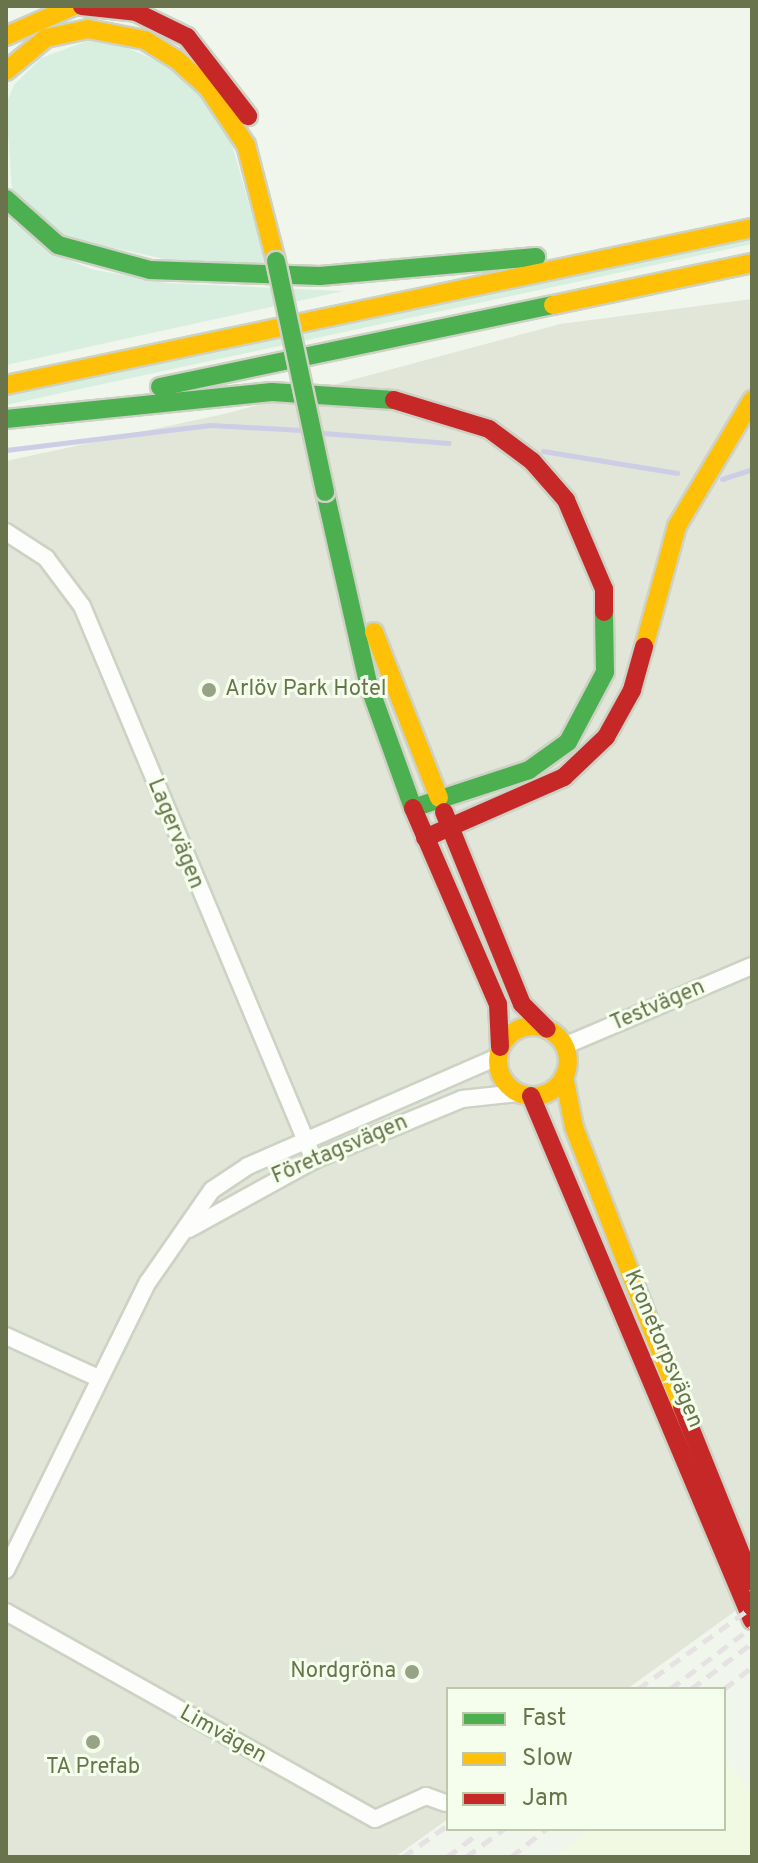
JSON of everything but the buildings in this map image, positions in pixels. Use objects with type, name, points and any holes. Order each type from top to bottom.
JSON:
[{"type":"main road","points":[[6,36],[74,6]]},
{"type":"main road","points":[[82,6],[164,23],[210,57],[259,140],[368,683],[425,838],[498,1004],[499,1071],[525,1094],[551,1091],[564,1076],[564,1046],[522,1004],[383,663],[330,491]]},
{"type":"main road","points":[[6,71],[46,38],[88,29],[145,40],[176,59],[224,107],[246,145],[281,260]]},
{"type":"main road","points":[[6,199],[32,229],[82,255],[208,275],[361,273],[680,242]]},
{"type":"main road","points":[[6,385],[752,228]]},
{"type":"main road","points":[[6,418],[752,263]]},
{"type":"main road","points":[[6,418],[272,392],[382,397],[455,412],[532,461],[575,514],[597,565],[608,614],[605,672],[586,719],[544,762],[413,808]]},
{"type":"main road","points":[[425,838],[564,777],[606,737],[632,690],[677,526],[752,400]]},
{"type":"main road","points":[[499,1052],[520,1028],[547,1029]]},
{"type":"main road","name":"Kronetorpsvägen","points":[[564,1076],[574,1127],[615,1238],[752,1581]]},
{"type":"main road","name":"Kronetorpsvägen","points":[[525,1094],[752,1620]]},
{"type":"street","name":"Lagervägen","points":[[6,532],[46,558],[82,606],[303,1140],[314,1160]]},
{"type":"street","name":"Testvägen","points":[[564,1046],[752,966]]},
{"type":"street","name":"Företagsvägen","points":[[6,1570],[98,1378],[175,1240],[212,1190],[303,1140],[499,1052]]},
{"type":"street","name":"Företagsvägen","points":[[175,1240],[204,1216],[314,1160],[462,1099],[525,1094]]},
{"type":"street","points":[[6,1336],[98,1378]]},
{"type":"street","name":"Limvägen","points":[[6,1612],[375,1819],[406,1801],[445,1803]]},
{"type":"shaded area","points":[[87,41],[116,43],[174,68],[226,124],[268,270],[191,265],[61,236],[12,189],[6,104],[14,85],[41,58]]},
{"type":"shaded area","points":[[6,216],[50,252],[91,269],[167,283],[344,291],[6,365]]},
{"type":"shaded area","points":[[752,232],[752,244],[6,405],[6,394]]},
{"type":"shaded area","points":[[752,299],[752,1599],[630,1687],[446,1687],[446,1820],[395,1857],[6,1857],[6,461],[224,414],[560,324]]},
{"type":"shaded area","points":[[726,1761],[752,1795],[752,1857],[554,1857],[587,1831],[726,1831]]},
{"type":"waterway","points":[[6,450],[210,425],[301,430]]},
{"type":"waterway","points":[[323,433],[449,443]]},
{"type":"waterway","points":[[543,451],[677,473]]},
{"type":"waterway","points":[[722,479],[752,469]]},
{"type":"railway","points":[[641,1687],[752,1607]]},
{"type":"railway","points":[[673,1687],[752,1627]]},
{"type":"railway","points":[[694,1687],[752,1643]]},
{"type":"railway","points":[[726,1687],[752,1667]]},
{"type":"railway","points":[[403,1857],[446,1826]]},
{"type":"railway","points":[[466,1857],[501,1831]]},
{"type":"railway","points":[[511,1857],[544,1831]]},
{"type":"railway","points":[[447,1857],[476,1835]]},
{"type":"traffic: fast","points":[[6,199],[58,245],[150,270],[320,276],[536,257]]},
{"type":"traffic: fast","points":[[276,261],[325,492]]},
{"type":"traffic: fast","points":[[160,387],[553,305]]},
{"type":"traffic: fast","points":[[6,419],[272,392],[394,400]]},
{"type":"traffic: fast","points":[[325,492],[368,683],[413,808],[529,770],[568,742],[605,672],[604,612]]},
{"type":"traffic: slow","points":[[6,36],[74,6]]},
{"type":"traffic: slow","points":[[6,71],[46,38],[88,29],[145,40],[176,59],[208,88],[246,145],[276,261]]},
{"type":"traffic: slow","points":[[6,385],[752,228]]},
{"type":"traffic: slow","points":[[553,305],[752,263]]},
{"type":"traffic: slow","points":[[644,647],[677,526],[752,400]]},
{"type":"traffic: slow","points":[[374,632],[439,798]]},
{"type":"traffic: slow","points":[[533,1026],[558,1036],[568,1061],[558,1086],[533,1096],[508,1086],[498,1061],[508,1036],[533,1026]]},
{"type":"traffic: slow","points":[[564,1076],[574,1127],[682,1407]]},
{"type":"traffic: jam","points":[[82,6],[136,12],[187,37],[248,116]]},
{"type":"traffic: jam","points":[[394,400],[489,429],[532,461],[566,500],[604,589],[604,612]]},
{"type":"traffic: jam","points":[[425,838],[564,777],[606,737],[632,690],[644,647]]},
{"type":"traffic: jam","points":[[413,808],[498,1004],[500,1047]]},
{"type":"traffic: jam","points":[[444,812],[522,1004],[547,1029]]},
{"type":"traffic: jam","points":[[531,1096],[752,1620]]},
{"type":"traffic: jam","points":[[682,1407],[752,1581]]},
{"type":"place","name":"Arlöv Park Hotel","points":[[209,690]]},
{"type":"place","name":"Nordgröna","points":[[412,1672]]},
{"type":"place","name":"TA Prefab","points":[[93,1742]]}]
